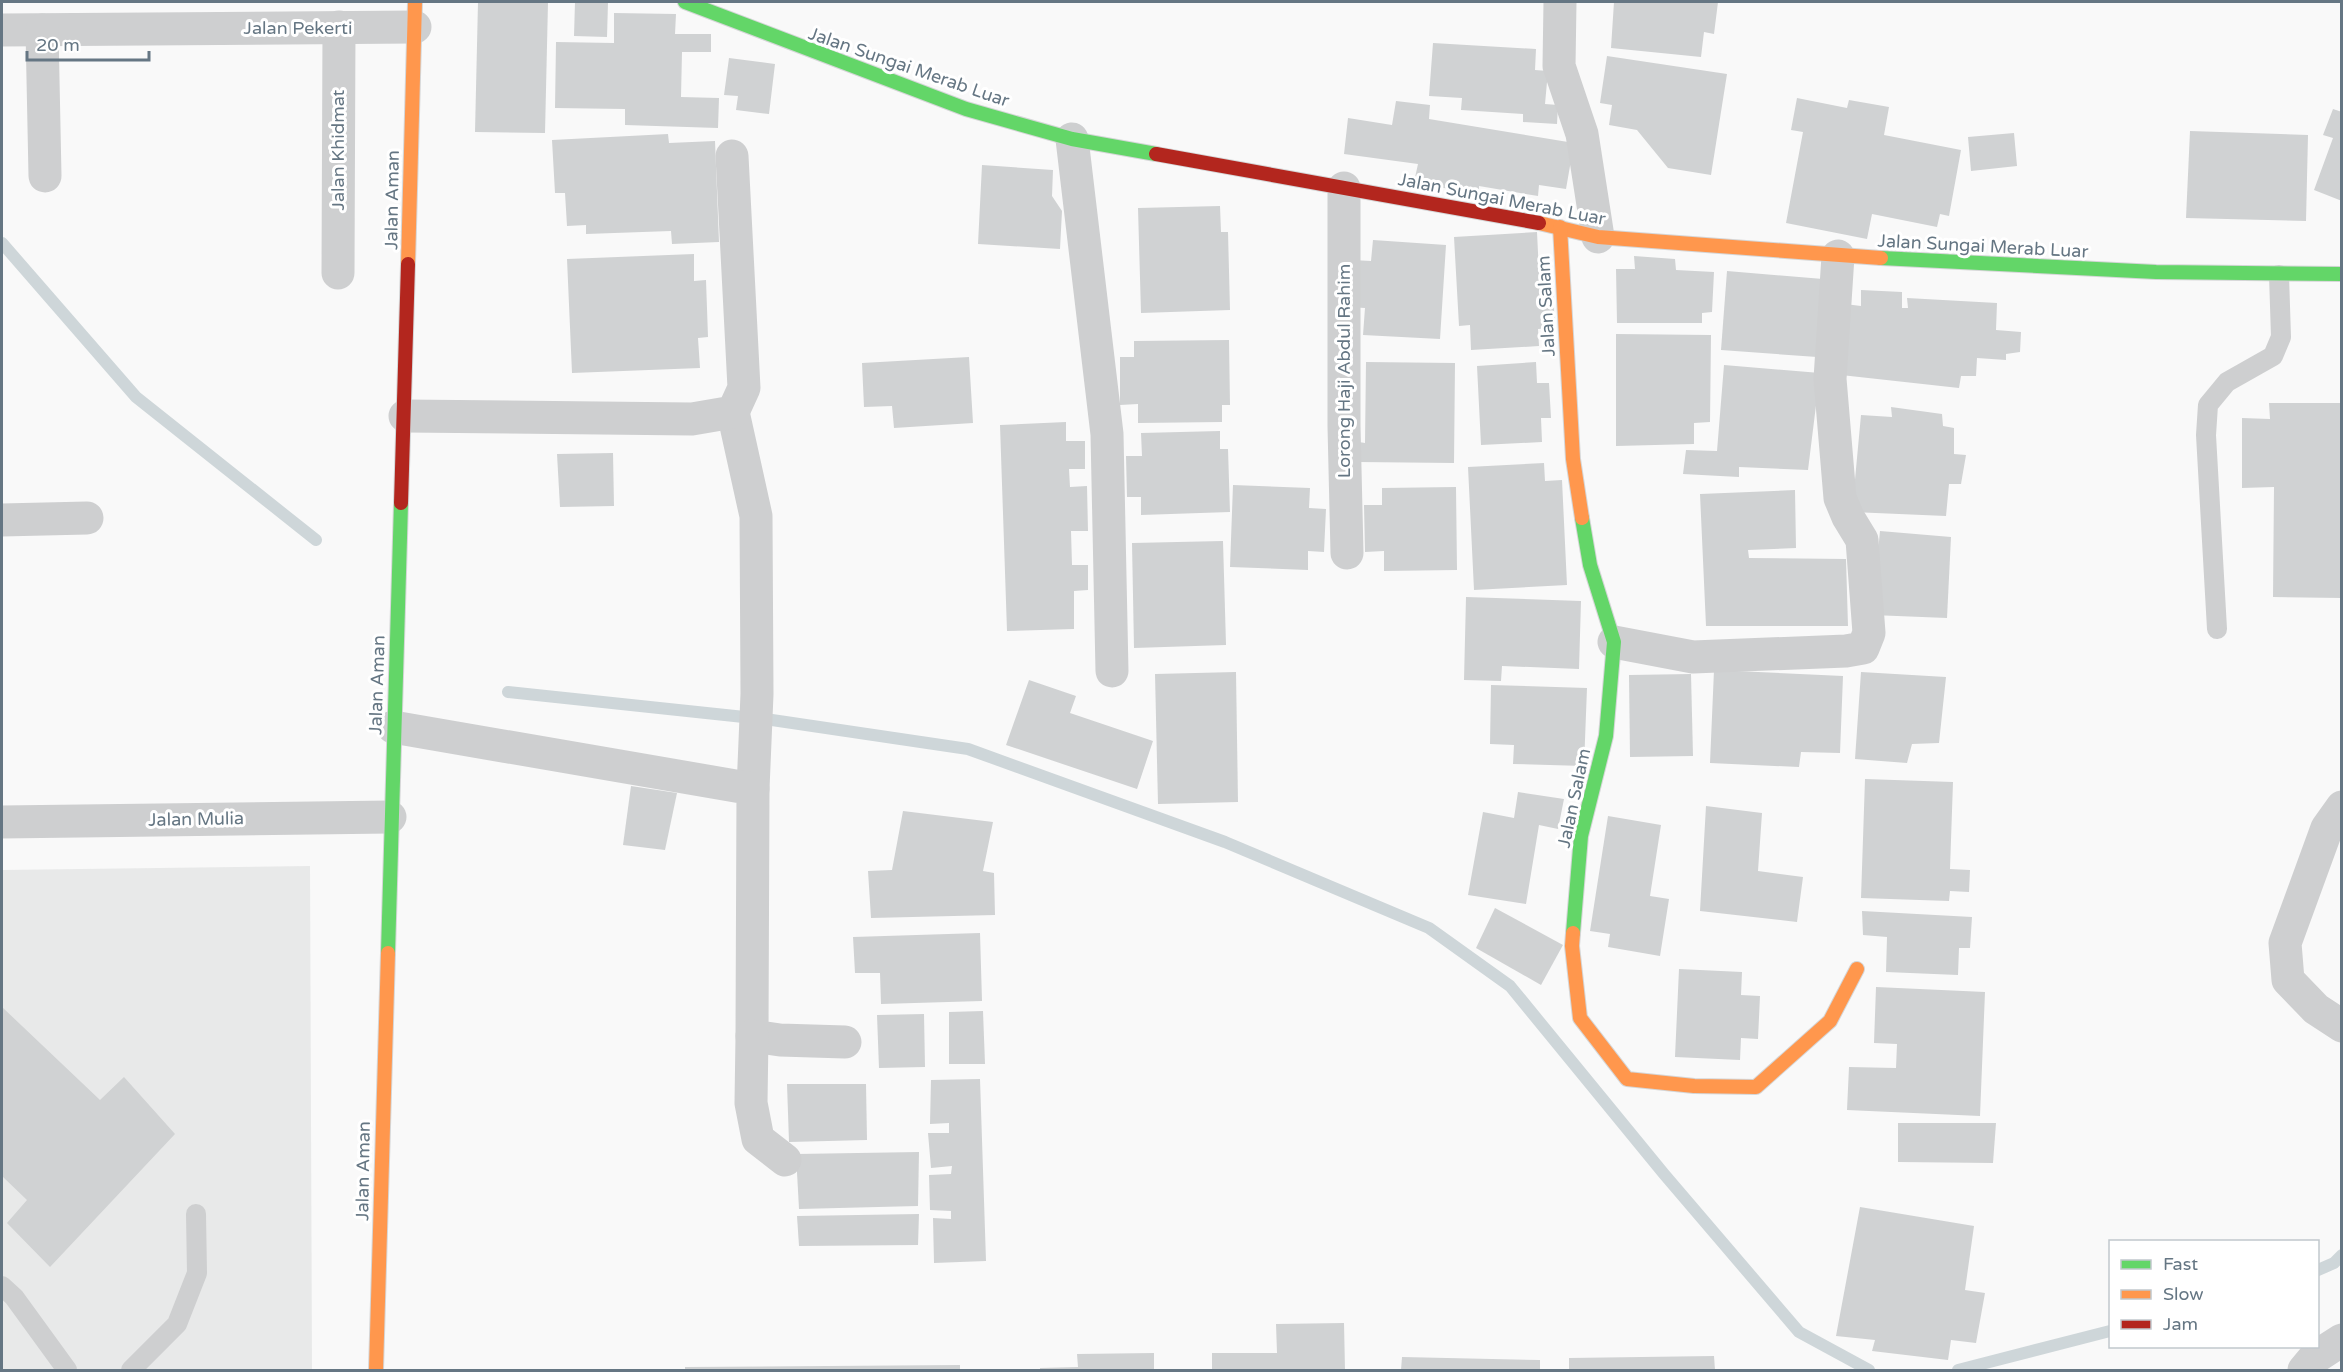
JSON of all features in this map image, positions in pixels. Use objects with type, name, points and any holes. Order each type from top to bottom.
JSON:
[{"type":"street","name":"Jalan Sungai Merab Luar","points":[[685,2],[966,109],[1072,139],[1560,227],[1598,237],[1947,264],[2279,275],[2342,274]]},
{"type":"street","points":[[1560,2],[1559,66],[1582,134],[1598,237]]},
{"type":"street","name":"Jalan Pekerti","points":[[2,30],[339,27],[415,14]]},
{"type":"street","name":"Jalan Aman","points":[[375,1371],[390,817],[405,416],[415,14]]},
{"type":"street","name":"Jalan Khidmat","points":[[338,273],[339,27]]},
{"type":"street","points":[[42,30],[45,176]]},
{"type":"street","points":[[1072,139],[1107,434],[1112,671]]},
{"type":"street","points":[[732,156],[744,388],[733,411],[756,516],[757,694],[753,789],[751,1102],[758,1139],[785,1160]]},
{"type":"street","name":"Lorong Haji Abdul Rahim","points":[[1344,188],[1344,426],[1347,553]]},
{"type":"street","name":"Jalan Salam","points":[[1560,227],[1573,459],[1590,565],[1614,642],[1606,736],[1580,847],[1572,946],[1580,1017],[1627,1078],[1694,1086],[1756,1087],[1830,1021],[1857,969]]},
{"type":"street","points":[[1614,642],[1694,657],[1846,651],[1863,648],[1869,633],[1862,540],[1840,498],[1830,379],[1839,256]]},
{"type":"street","points":[[405,416],[692,419],[733,411]]},
{"type":"street","points":[[2,520],[87,518]]},
{"type":"street","points":[[393,727],[753,789]]},
{"type":"street","points":[[2342,807],[2327,828],[2285,943],[2288,980],[2316,1009],[2342,1026]]},
{"type":"street","name":"Jalan Mulia","points":[[2,822],[390,817]]},
{"type":"street","points":[[752,1036],[780,1040],[845,1042]]},
{"type":"street","points":[[2304,1371],[2314,1358],[2342,1340]]},
{"type":"lane","points":[[2217,629],[2206,435],[2208,405],[2227,382],[2273,356],[2281,337],[2279,275]]},
{"type":"lane","points":[[131,1371],[177,1323],[197,1274],[196,1214]]},
{"type":"lane","points":[[2,1286],[14,1298],[67,1371]]},
{"type":"shaded area","points":[[310,866],[312,1370],[2,1370],[2,870]]},
{"type":"building","points":[[478,2],[548,2],[545,133],[475,132]]},
{"type":"building","points":[[575,2],[608,2],[607,37],[574,36]]},
{"type":"building","points":[[1614,2],[1718,2],[1714,34],[1704,32],[1701,57],[1611,48]]},
{"type":"building","points":[[614,13],[676,14],[675,34],[711,34],[711,52],[682,52],[681,97],[719,98],[718,128],[625,125],[625,109],[555,108],[556,42],[614,43]]},
{"type":"building","points":[[1433,43],[1536,49],[1535,70],[1548,71],[1545,104],[1558,105],[1557,124],[1523,122],[1523,114],[1461,110],[1462,98],[1429,96]]},
{"type":"building","points":[[1607,56],[1727,74],[1711,175],[1668,168],[1637,130],[1609,125],[1612,105],[1600,103]]},
{"type":"building","points":[[729,58],[775,64],[769,114],[736,110],[738,96],[724,95]]},
{"type":"building","points":[[1797,98],[1847,108],[1849,100],[1889,107],[1884,135],[1961,150],[1949,216],[1940,214],[1937,227],[1872,214],[1867,239],[1786,223],[1803,132],[1791,130]]},
{"type":"building","points":[[1396,101],[1430,105],[1429,119],[1574,143],[1566,189],[1539,185],[1538,196],[1479,186],[1479,195],[1414,182],[1418,164],[1344,154],[1348,118],[1392,125]]},
{"type":"building","points":[[2333,109],[2342,112],[2342,201],[2314,190],[2333,138],[2323,135]]},
{"type":"building","points":[[2190,131],[2308,135],[2306,221],[2186,218]]},
{"type":"building","points":[[2014,133],[2017,166],[1971,171],[1968,137]]},
{"type":"building","points":[[668,134],[669,143],[715,141],[719,242],[672,244],[671,231],[586,234],[586,225],[567,226],[565,193],[555,193],[552,140]]},
{"type":"building","points":[[982,165],[1053,170],[1052,196],[1062,211],[1060,249],[978,244]]},
{"type":"building","points":[[1220,206],[1221,232],[1228,232],[1230,310],[1141,313],[1138,208]]},
{"type":"building","points":[[1537,232],[1539,273],[1552,273],[1555,328],[1538,329],[1539,346],[1471,350],[1470,325],[1459,326],[1454,237]]},
{"type":"building","points":[[1373,240],[1446,245],[1440,339],[1363,335],[1365,308],[1348,307],[1352,260],[1371,261]]},
{"type":"building","points":[[694,254],[694,281],[706,280],[708,337],[698,338],[700,368],[572,373],[567,259]]},
{"type":"building","points":[[1634,256],[1675,259],[1676,270],[1714,272],[1712,312],[1702,313],[1702,323],[1617,323],[1616,269],[1635,269]]},
{"type":"building","points":[[1727,271],[1823,279],[1817,357],[1721,350]]},
{"type":"building","points":[[1861,290],[1902,292],[1902,308],[1908,308],[1907,298],[1997,303],[1996,330],[2021,332],[2020,352],[2006,354],[2006,360],[1977,358],[1976,376],[1961,376],[1959,388],[1841,375],[1845,304],[1861,306]]},
{"type":"building","points":[[1616,334],[1711,335],[1710,422],[1694,423],[1694,444],[1616,446]]},
{"type":"building","points":[[1229,340],[1230,405],[1222,405],[1222,422],[1138,423],[1138,404],[1120,405],[1120,357],[1134,357],[1134,341]]},
{"type":"building","points":[[969,357],[973,423],[894,428],[892,406],[864,407],[862,363]]},
{"type":"building","points":[[1366,362],[1455,363],[1454,463],[1358,462],[1359,442],[1365,443]]},
{"type":"building","points":[[1536,362],[1537,383],[1549,383],[1551,418],[1541,418],[1542,442],[1481,445],[1477,366]]},
{"type":"building","points":[[1724,365],[1820,373],[1808,470],[1739,467],[1739,477],[1683,474],[1686,450],[1717,451]]},
{"type":"building","points":[[2269,403],[2342,403],[2342,598],[2273,597],[2274,487],[2242,488],[2242,418],[2270,419]]},
{"type":"building","points":[[1891,407],[1942,414],[1943,426],[1954,428],[1954,454],[1966,455],[1961,484],[1949,484],[1946,516],[1852,512],[1861,415],[1892,417]]},
{"type":"building","points":[[1066,422],[1066,441],[1085,441],[1085,469],[1069,469],[1070,487],[1087,486],[1088,531],[1071,531],[1072,565],[1088,565],[1088,590],[1074,591],[1074,629],[1007,631],[1000,425]]},
{"type":"building","points":[[1220,431],[1220,449],[1228,449],[1230,512],[1141,515],[1141,497],[1127,497],[1126,456],[1142,456],[1141,433]]},
{"type":"building","points":[[613,453],[614,506],[560,507],[557,454]]},
{"type":"building","points":[[1544,463],[1545,481],[1562,480],[1567,585],[1474,590],[1468,467]]},
{"type":"building","points":[[1233,485],[1310,488],[1309,508],[1326,509],[1324,552],[1308,551],[1308,570],[1230,567]]},
{"type":"building","points":[[1456,487],[1457,570],[1384,571],[1384,551],[1365,552],[1364,505],[1382,505],[1382,488]]},
{"type":"building","points":[[1795,490],[1796,548],[1748,550],[1749,558],[1846,559],[1848,626],[1706,626],[1700,494]]},
{"type":"building","points":[[1880,531],[1951,537],[1947,618],[1872,615]]},
{"type":"building","points":[[1223,541],[1226,645],[1134,648],[1132,543]]},
{"type":"building","points":[[1466,597],[1581,601],[1579,669],[1502,666],[1501,681],[1464,680]]},
{"type":"building","points":[[1714,670],[1843,676],[1840,753],[1801,752],[1799,767],[1710,763]]},
{"type":"building","points":[[1236,672],[1238,802],[1158,804],[1155,674]]},
{"type":"building","points":[[1861,672],[1946,677],[1939,743],[1912,744],[1907,763],[1855,759]]},
{"type":"building","points":[[1691,674],[1693,756],[1630,757],[1629,675]]},
{"type":"building","points":[[1029,680],[1076,696],[1070,713],[1153,741],[1137,789],[1006,745]]},
{"type":"building","points":[[1491,685],[1587,688],[1584,766],[1513,764],[1514,745],[1490,744]]},
{"type":"building","points":[[1865,779],[1953,782],[1950,869],[1970,870],[1969,892],[1950,891],[1949,901],[1861,898]]},
{"type":"building","points":[[631,786],[677,793],[665,850],[623,845]]},
{"type":"building","points":[[1518,792],[1564,799],[1558,829],[1539,825],[1526,904],[1468,895],[1483,812],[1514,818]]},
{"type":"building","points":[[1706,806],[1762,813],[1758,871],[1803,877],[1797,922],[1700,911]]},
{"type":"building","points":[[903,811],[993,822],[983,871],[994,873],[995,915],[871,918],[868,871],[892,870]]},
{"type":"building","points":[[1608,816],[1661,825],[1650,896],[1669,899],[1660,956],[1608,947],[1610,934],[1590,931]]},
{"type":"building","points":[[1495,908],[1563,945],[1541,985],[1476,948]]},
{"type":"building","points":[[1862,911],[1972,917],[1970,948],[1959,948],[1958,975],[1886,972],[1887,937],[1863,935]]},
{"type":"building","points":[[980,933],[982,1001],[881,1004],[880,973],[855,973],[853,937]]},
{"type":"building","points":[[1679,969],[1742,972],[1741,995],[1760,996],[1758,1039],[1741,1038],[1740,1060],[1675,1057]]},
{"type":"building","points":[[1876,987],[1985,992],[1980,1116],[1847,1110],[1849,1067],[1896,1068],[1897,1044],[1874,1043]]},
{"type":"building","points":[[2,1007],[100,1100],[124,1077],[175,1134],[50,1267],[7,1223],[27,1200],[2,1176]]},
{"type":"building","points":[[983,1011],[985,1064],[949,1064],[949,1012]]},
{"type":"building","points":[[924,1014],[925,1067],[879,1068],[877,1015]]},
{"type":"building","points":[[980,1079],[986,1261],[934,1263],[933,1218],[951,1219],[951,1211],[930,1210],[929,1175],[951,1174],[952,1166],[931,1168],[928,1133],[949,1133],[949,1123],[930,1124],[931,1080]]},
{"type":"building","points":[[787,1084],[866,1084],[867,1140],[789,1142]]},
{"type":"building","points":[[1898,1123],[1996,1123],[1993,1163],[1898,1162]]},
{"type":"building","points":[[919,1152],[918,1206],[799,1209],[796,1154]]},
{"type":"building","points":[[1860,1207],[1974,1226],[1965,1290],[1985,1293],[1976,1343],[1951,1340],[1948,1360],[1872,1351],[1875,1340],[1836,1336]]},
{"type":"building","points":[[919,1214],[918,1245],[799,1246],[797,1216]]},
{"type":"building","points":[[1344,1323],[1345,1370],[1212,1370],[1212,1353],[1277,1353],[1276,1324]]},
{"type":"building","points":[[1154,1353],[1154,1370],[1040,1370],[1040,1368],[1078,1367],[1077,1354]]},
{"type":"building","points":[[1714,1356],[1715,1370],[1569,1370],[1569,1358]]},
{"type":"building","points":[[1402,1357],[1540,1360],[1540,1370],[1401,1370]]},
{"type":"building","points":[[960,1365],[960,1370],[685,1370],[685,1367]]},
{"type":"waterway","points":[[2,243],[136,397],[316,540]]},
{"type":"waterway","points":[[508,692],[772,720],[968,749],[1225,842],[1429,928],[1510,986],[1664,1174],[1799,1332],[1869,1370]]},
{"type":"waterway","points":[[2319,1270],[2334,1263],[2342,1255]]},
{"type":"waterway","points":[[1958,1370],[2109,1331]]},
{"type":"traffic: fast","points":[[685,2],[966,109],[1072,139],[1156,154]]},
{"type":"traffic: fast","points":[[1881,258],[2156,272],[2342,274]]},
{"type":"traffic: fast","points":[[388,953],[401,503]]},
{"type":"traffic: fast","points":[[1573,933],[1581,836],[1606,736],[1614,642],[1590,565],[1582,518]]},
{"type":"traffic: slow","points":[[408,264],[415,2]]},
{"type":"traffic: slow","points":[[1539,223],[1598,237],[1881,258]]},
{"type":"traffic: slow","points":[[1560,227],[1573,459],[1582,518]]},
{"type":"traffic: slow","points":[[1573,933],[1572,946],[1580,1018],[1627,1079],[1694,1086],[1756,1087],[1830,1021],[1857,969]]},
{"type":"traffic: slow","points":[[376,1370],[388,953]]},
{"type":"traffic: jam","points":[[1156,154],[1539,223]]},
{"type":"traffic: jam","points":[[401,503],[408,264]]}]
